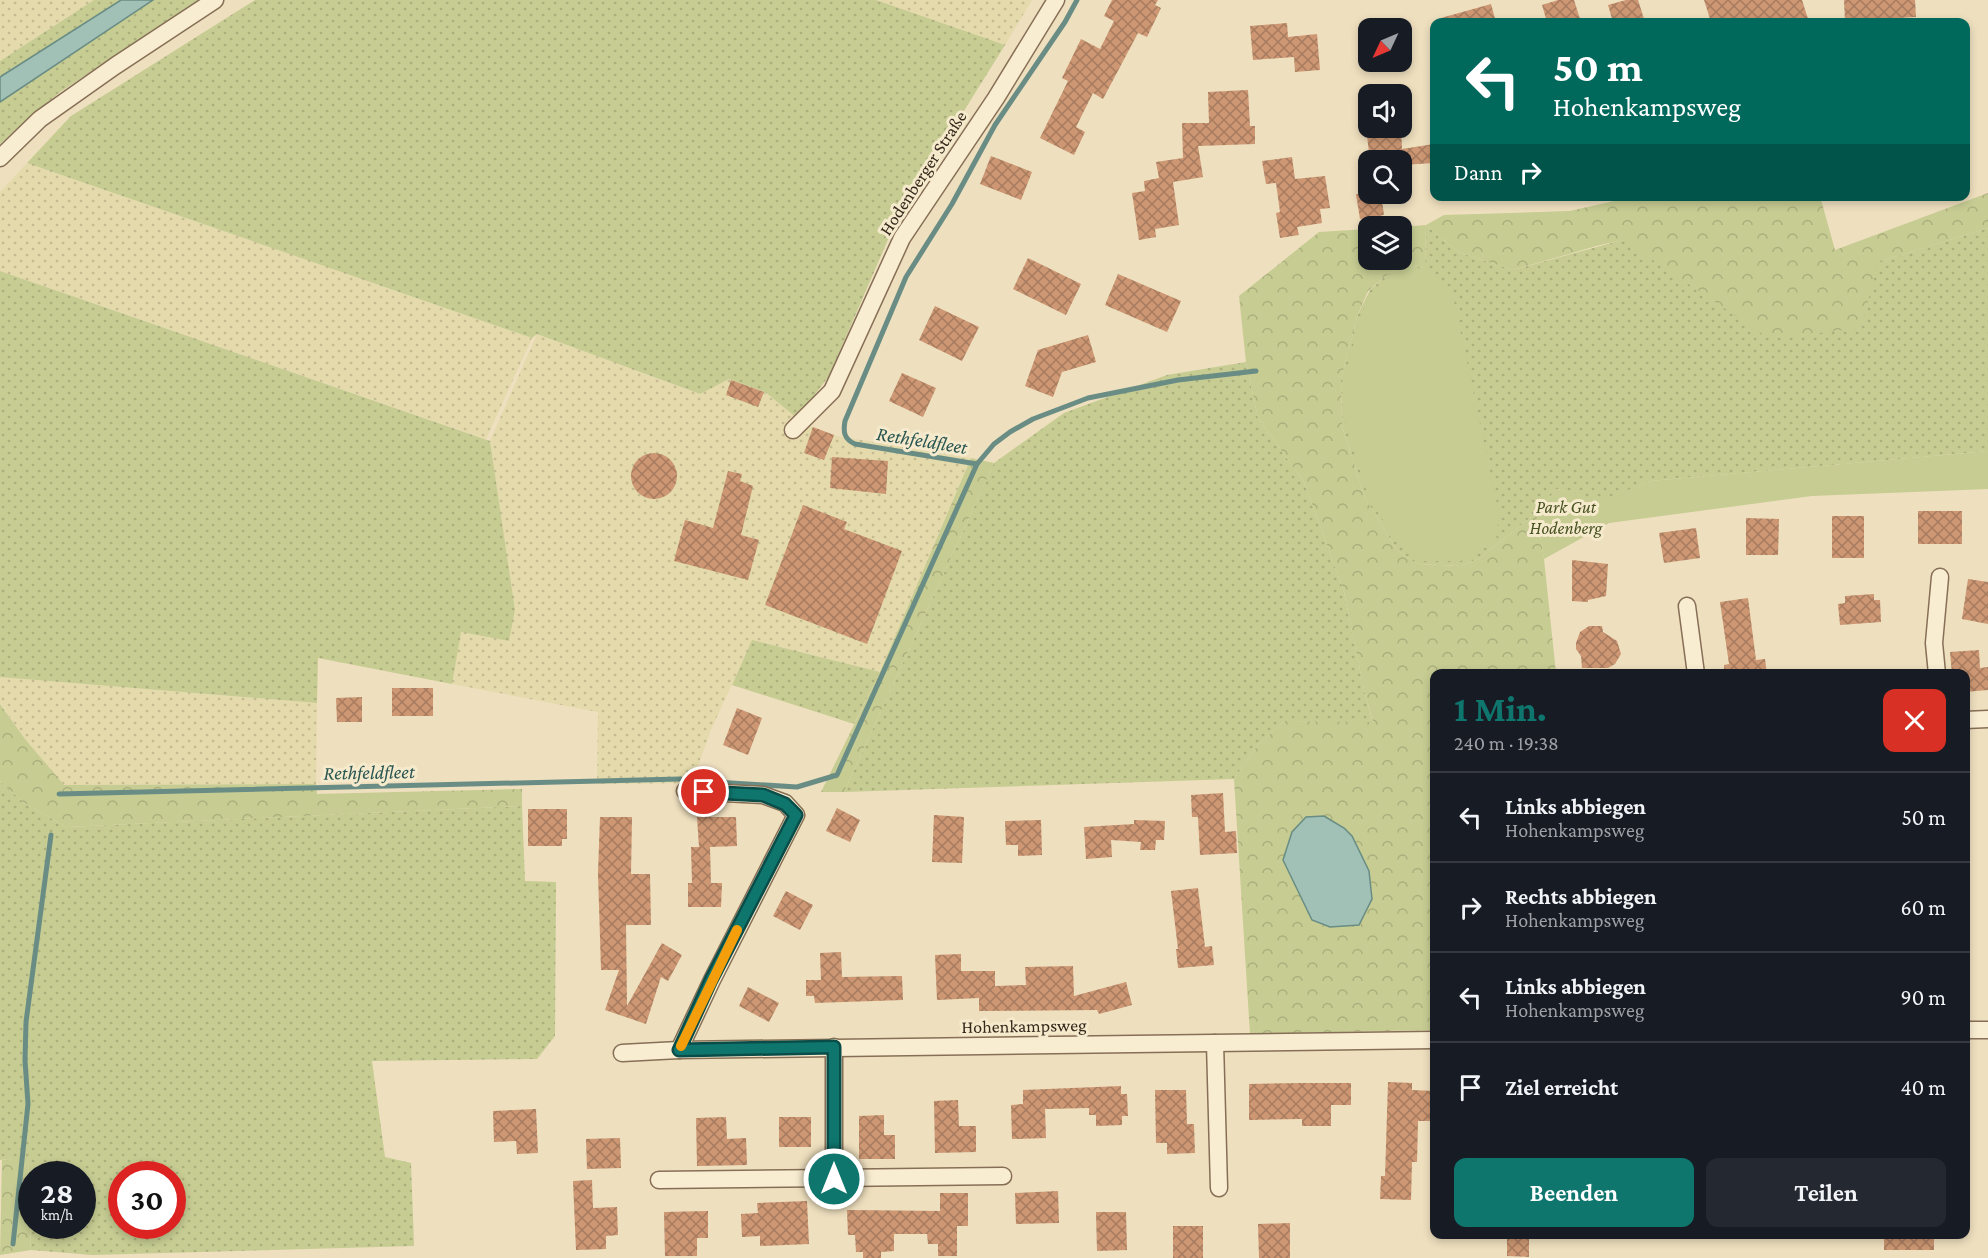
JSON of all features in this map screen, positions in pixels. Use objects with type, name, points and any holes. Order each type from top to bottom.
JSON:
[{"type":"street","points":[[0,158],[40,119],[215,0]]},
{"type":"street","name":"Hodenberger Straße","points":[[793,429],[832,392],[902,238],[996,98],[1056,0]]},
{"type":"street","points":[[1937,669],[1935,643],[1940,577]]},
{"type":"street","points":[[1687,606],[1695,669]]},
{"type":"street","points":[[1970,720],[1988,719]]},
{"type":"street","points":[[679,1050],[711,980],[796,815],[785,804],[763,795],[685,791]]},
{"type":"street","points":[[1970,1030],[1988,1030]]},
{"type":"street","name":"Hohenkampsweg","points":[[622,1053],[834,1047],[1430,1040]]},
{"type":"street","points":[[1215,1043],[1220,1188]]},
{"type":"street","points":[[834,1047],[834,1179]]},
{"type":"street","points":[[659,1180],[1003,1176]]},
{"type":"shaded area","points":[[0,0],[94,0],[0,61]]},
{"type":"shaded area","points":[[876,0],[1032,0],[1005,45]]},
{"type":"shaded area","points":[[27,163],[532,338],[486,439],[0,271],[0,192]]},
{"type":"shaded area","points":[[537,334],[699,394],[729,379],[764,392],[807,425],[837,436],[971,458],[880,672],[752,640],[710,732],[692,783],[597,784],[598,712],[452,684],[460,632],[509,641],[515,610],[490,441]]},
{"type":"shaded area","points":[[0,677],[317,703],[316,784],[63,785],[25,739],[0,703]]},
{"type":"green space","points":[[94,0],[121,0],[0,77],[0,61]]},
{"type":"green space","points":[[153,0],[199,0],[60,92],[0,144],[0,102]]},
{"type":"green space","points":[[255,0],[876,0],[1005,45],[919,183],[890,235],[829,376],[797,418],[765,392],[729,379],[700,394],[537,334],[532,338],[27,163],[71,116]]},
{"type":"green space","points":[[1988,193],[1988,228],[1878,262],[1861,328],[1770,339],[1623,240],[1513,270],[1458,252],[1426,225],[1444,215],[1570,211],[1614,201],[1821,201],[1835,250]]},
{"type":"green space","points":[[1426,225],[1458,252],[1513,270],[1622,240],[1878,262],[1988,228],[1988,451],[1650,481],[1601,502],[1557,489],[1536,513],[1480,558],[1461,566],[1417,564],[1397,550],[1365,498],[1342,426],[1341,379],[1358,314],[1370,290],[1396,270],[1412,270],[1412,266],[1425,268]]},
{"type":"green space","points":[[1426,225],[1425,268],[1412,266],[1412,226]]},
{"type":"green space","points":[[1358,230],[1358,270],[1396,270],[1368,291],[1358,314],[1341,379],[1342,426],[1365,498],[1397,550],[1417,564],[1461,566],[1480,558],[1536,513],[1544,559],[1556,669],[1430,669],[1430,1030],[1250,1034],[1234,779],[1257,746],[1284,721],[1373,722],[1364,690],[1344,592],[1304,482],[1258,418],[1246,362],[1239,296],[1319,232]]},
{"type":"green space","points":[[1401,270],[1423,270],[1440,279],[1454,301],[1499,513],[1496,542],[1461,561],[1420,561],[1397,541],[1369,499],[1346,426],[1344,381],[1361,315],[1372,292]]},
{"type":"green space","points":[[0,271],[490,441],[515,610],[509,641],[461,632],[452,684],[318,658],[317,703],[0,677]]},
{"type":"green space","points":[[1246,362],[1258,418],[1304,482],[1344,592],[1373,723],[1284,721],[1257,746],[1234,779],[844,792],[994,463],[1064,413],[1167,375]]},
{"type":"green space","name":"Park Gut Hodenberg","points":[[1988,451],[1988,489],[1812,496],[1609,523],[1544,559],[1536,513],[1557,489],[1601,501],[1650,481]]},
{"type":"green space","points":[[971,458],[994,463],[844,792],[821,792],[880,672]]},
{"type":"green space","points":[[752,640],[880,672],[854,724],[732,685]]},
{"type":"green space","points":[[0,704],[25,739],[64,785],[316,784],[317,794],[522,789],[522,806],[66,827],[23,802],[0,781]]},
{"type":"green space","points":[[0,781],[23,802],[66,827],[522,806],[525,881],[556,882],[555,1036],[537,1059],[372,1061],[385,1157],[411,1163],[414,1246],[92,1255],[31,1250],[31,1239],[96,1239],[96,1161],[28,1161],[28,1156],[0,1160]]},
{"type":"green space","points":[[28,1155],[28,1161],[18,1161],[18,1239],[31,1239],[31,1250],[0,1255],[2,1160]]},
{"type":"water","points":[[121,0],[153,0],[0,102],[0,77]]},
{"type":"water","points":[[1324,816],[1344,828],[1352,836],[1369,871],[1372,899],[1359,925],[1330,927],[1312,920],[1283,860],[1292,832],[1306,817]]},
{"type":"building","points":[[1112,0],[1158,0],[1155,5],[1161,8],[1147,37],[1138,33],[1103,99],[1093,93],[1076,127],[1085,132],[1074,155],[1040,138],[1068,81],[1062,78],[1081,39],[1100,49],[1114,21],[1104,16]]},
{"type":"building","points":[[1558,0],[1574,0],[1580,18],[1546,18],[1542,5]]},
{"type":"building","points":[[1626,0],[1638,0],[1644,18],[1612,18],[1608,5]]},
{"type":"building","points":[[1704,0],[1802,0],[1808,18],[1710,18]]},
{"type":"building","points":[[1844,0],[1915,0],[1916,17],[1845,18]]},
{"type":"building","points":[[1491,4],[1495,18],[1441,18]]},
{"type":"building","points":[[1287,23],[1288,37],[1317,34],[1320,70],[1295,72],[1294,57],[1253,60],[1250,26]]},
{"type":"building","points":[[1248,90],[1250,126],[1255,126],[1255,144],[1198,146],[1203,177],[1173,182],[1179,225],[1155,229],[1156,237],[1139,240],[1132,193],[1145,191],[1144,181],[1159,178],[1156,162],[1183,158],[1182,123],[1209,123],[1208,92]]},
{"type":"building","points":[[1367,138],[1401,138],[1402,149],[1430,145],[1430,163],[1412,164],[1412,150],[1369,150]]},
{"type":"building","points":[[991,156],[1032,172],[1021,200],[980,184]]},
{"type":"building","points":[[1292,157],[1295,179],[1325,176],[1330,208],[1320,209],[1322,223],[1297,227],[1299,235],[1280,238],[1276,213],[1280,212],[1276,183],[1266,184],[1262,161]]},
{"type":"building","points":[[1356,194],[1358,194],[1358,204],[1382,204],[1384,215],[1360,216]]},
{"type":"building","points":[[1028,258],[1081,284],[1066,315],[1013,289]]},
{"type":"building","points":[[1118,274],[1181,301],[1167,332],[1105,305]]},
{"type":"building","points":[[935,306],[979,327],[962,361],[919,340]]},
{"type":"building","points":[[1088,335],[1096,362],[1062,372],[1053,397],[1025,386],[1038,350]]},
{"type":"building","points":[[902,373],[936,388],[923,417],[889,401]]},
{"type":"building","points":[[731,380],[764,392],[758,407],[726,395]]},
{"type":"building","points":[[813,427],[834,435],[824,460],[804,453]]},
{"type":"building","points":[[654,453],[670,460],[677,476],[670,492],[654,499],[638,492],[631,476],[638,460]]},
{"type":"building","points":[[832,457],[888,461],[886,494],[830,488]]},
{"type":"building","points":[[728,471],[742,474],[740,481],[753,486],[741,535],[759,540],[748,580],[674,561],[685,520],[713,528]]},
{"type":"building","points":[[803,505],[847,522],[844,529],[902,551],[867,644],[765,605]]},
{"type":"building","points":[[1918,511],[1962,511],[1962,544],[1918,544]]},
{"type":"building","points":[[1832,516],[1864,516],[1864,558],[1832,558]]},
{"type":"building","points":[[1746,518],[1779,519],[1778,555],[1746,555]]},
{"type":"building","points":[[1696,528],[1700,558],[1664,563],[1659,533]]},
{"type":"building","points":[[1572,560],[1608,564],[1606,596],[1588,600],[1588,602],[1572,601]]},
{"type":"building","points":[[1968,579],[1988,582],[1988,624],[1962,619]]},
{"type":"building","points":[[1874,594],[1874,600],[1880,600],[1881,622],[1840,625],[1838,604],[1845,603],[1845,596]]},
{"type":"building","points":[[1748,598],[1756,660],[1765,659],[1766,669],[1724,669],[1724,665],[1729,664],[1720,602]]},
{"type":"building","points":[[1589,626],[1602,626],[1603,632],[1617,641],[1621,654],[1615,664],[1608,668],[1582,668],[1581,656],[1576,649],[1576,643],[1580,632]]},
{"type":"building","points":[[1979,650],[1980,668],[1988,667],[1988,690],[1970,692],[1970,669],[1952,669],[1950,652]]},
{"type":"building","points":[[392,688],[433,688],[433,716],[392,716]]},
{"type":"building","points":[[362,697],[362,722],[337,722],[336,698]]},
{"type":"building","points":[[737,708],[762,718],[748,755],[723,745]]},
{"type":"building","points":[[1223,793],[1225,832],[1236,831],[1237,853],[1200,855],[1198,817],[1192,817],[1191,795]]},
{"type":"building","points":[[837,808],[860,820],[850,842],[826,831]]},
{"type":"building","points":[[528,809],[567,809],[567,839],[562,839],[562,846],[528,846]]},
{"type":"building","points":[[934,815],[964,817],[962,863],[932,862]]},
{"type":"building","points":[[600,817],[632,817],[631,874],[650,874],[651,925],[626,925],[627,1006],[662,943],[682,955],[668,981],[661,977],[646,1024],[605,1010],[619,970],[601,970],[598,873]]},
{"type":"building","points":[[697,817],[736,817],[737,846],[710,847],[711,883],[722,883],[721,907],[688,907],[688,883],[692,883],[691,847],[699,847]]},
{"type":"building","points":[[1041,820],[1042,855],[1018,856],[1018,845],[1006,845],[1005,821]]},
{"type":"building","points":[[1134,820],[1165,821],[1164,840],[1156,840],[1155,850],[1140,850],[1141,842],[1111,840],[1112,857],[1086,859],[1084,827],[1134,824]]},
{"type":"building","points":[[1198,888],[1205,947],[1212,946],[1214,965],[1178,968],[1171,891]]},
{"type":"building","points":[[786,891],[813,905],[800,930],[773,916]]},
{"type":"building","points":[[841,952],[842,977],[902,976],[903,1000],[815,1003],[814,996],[806,996],[806,980],[821,980],[820,953]]},
{"type":"building","points":[[961,954],[961,971],[995,971],[995,986],[1026,985],[1025,967],[1073,966],[1074,996],[1126,982],[1132,1005],[1099,1014],[1097,1010],[979,1011],[979,998],[937,1000],[935,955]]},
{"type":"building","points":[[748,987],[779,1003],[769,1022],[739,1006]]},
{"type":"building","points":[[1388,1082],[1412,1083],[1412,1090],[1430,1091],[1430,1121],[1418,1121],[1417,1162],[1412,1162],[1411,1200],[1380,1199],[1381,1176],[1385,1176]]},
{"type":"building","points":[[1351,1083],[1351,1105],[1331,1105],[1331,1126],[1302,1126],[1302,1119],[1249,1120],[1249,1084]]},
{"type":"building","points":[[1121,1086],[1121,1094],[1127,1094],[1128,1116],[1122,1116],[1122,1125],[1096,1126],[1096,1115],[1089,1115],[1089,1108],[1045,1109],[1046,1138],[1012,1139],[1011,1105],[1023,1104],[1023,1090]]},
{"type":"building","points":[[1155,1090],[1186,1090],[1187,1124],[1194,1124],[1195,1153],[1167,1154],[1167,1143],[1156,1143]]},
{"type":"building","points":[[958,1100],[959,1126],[976,1126],[976,1152],[935,1153],[934,1101]]},
{"type":"building","points":[[536,1109],[538,1153],[517,1154],[516,1141],[494,1142],[493,1111]]},
{"type":"building","points":[[884,1115],[884,1135],[895,1135],[895,1159],[859,1159],[859,1116]]},
{"type":"building","points":[[726,1117],[727,1139],[746,1138],[747,1165],[697,1166],[696,1118]]},
{"type":"building","points":[[779,1117],[811,1117],[811,1147],[779,1147]]},
{"type":"building","points":[[620,1138],[621,1168],[587,1169],[586,1139]]},
{"type":"building","points":[[592,1180],[593,1208],[617,1207],[618,1235],[606,1236],[606,1249],[576,1250],[573,1181]]},
{"type":"building","points":[[1058,1191],[1059,1223],[1016,1224],[1015,1193]]},
{"type":"building","points":[[940,1193],[968,1193],[968,1226],[957,1226],[957,1256],[938,1256],[938,1244],[928,1244],[927,1234],[894,1234],[894,1251],[881,1252],[881,1258],[863,1258],[863,1252],[856,1252],[855,1235],[848,1235],[847,1210],[940,1211]]},
{"type":"building","points":[[807,1201],[809,1244],[760,1246],[760,1236],[742,1237],[741,1214],[758,1213],[757,1203]]},
{"type":"building","points":[[708,1211],[708,1238],[697,1238],[697,1256],[665,1256],[664,1212]]},
{"type":"building","points":[[1096,1212],[1126,1212],[1127,1250],[1097,1251]]},
{"type":"building","points":[[1290,1223],[1290,1258],[1259,1258],[1258,1224]]},
{"type":"building","points":[[1173,1226],[1203,1226],[1203,1258],[1173,1258]]},
{"type":"building","points":[[1507,1239],[1529,1239],[1529,1257],[1507,1256]]},
{"type":"building","points":[[1884,1239],[1934,1239],[1934,1250],[1884,1250]]},
{"type":"waterway","name":"Rethfeldfleet","points":[[977,464],[855,444],[845,435],[845,421],[906,277],[952,204],[995,125],[1065,22],[1077,0]]},
{"type":"waterway","name":"Rethfeldfleet","points":[[698,781],[797,787],[837,775],[977,464],[994,444],[1010,432],[1033,419],[1088,398],[1178,380],[1256,371]]},
{"type":"waterway","name":"Rethfeldfleet","points":[[59,794],[680,779]]},
{"type":"waterway","name":"Rethfeldfleet","points":[[13,1244],[28,1104],[25,1060],[26,1022],[51,835]]},
{"type":"slow traffic","points":[[681,1046],[737,930]]},
{"type":"route","points":[[704,792],[763,795],[785,804],[796,815],[711,980],[679,1050],[834,1047],[834,1179]]}]
